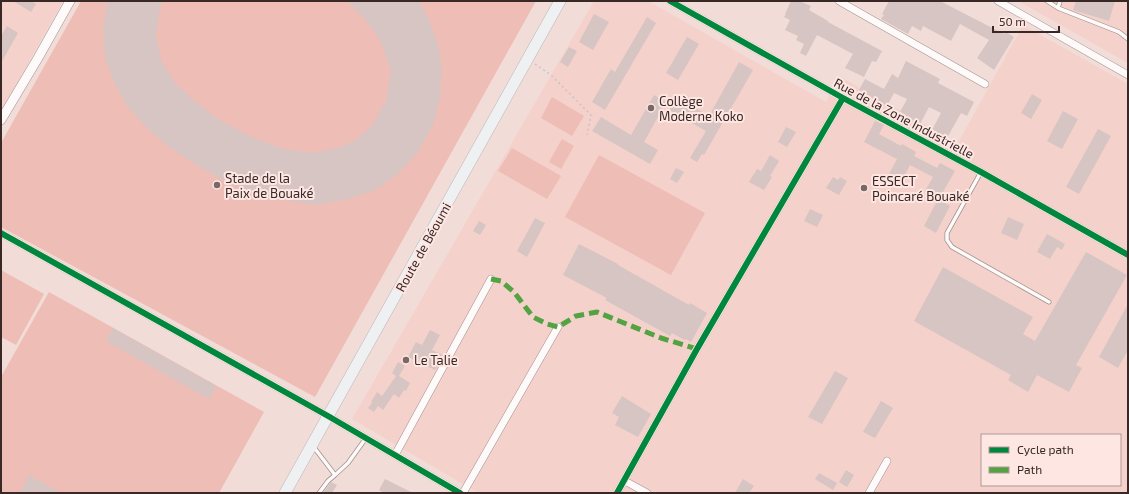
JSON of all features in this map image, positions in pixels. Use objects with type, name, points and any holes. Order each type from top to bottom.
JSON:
[{"type":"main road","name":"Route de Béoumi","points":[[285,493],[560,1]]},
{"type":"street","points":[[1,120],[70,1]]},
{"type":"street","name":"Rue de la Zone Industrielle","points":[[670,1],[843,98],[981,172],[1128,255]]},
{"type":"street","points":[[839,1],[985,84]]},
{"type":"street","points":[[998,1],[1128,75]]},
{"type":"street","points":[[617,493],[697,349],[843,98]]},
{"type":"street","points":[[1,233],[328,416],[462,493],[558,327]]},
{"type":"street","points":[[395,455],[491,280]]},
{"type":"street","points":[[869,493],[887,461]]},
{"type":"street","points":[[625,481],[647,493]]},
{"type":"lane","points":[[1047,1],[1058,8],[1119,32],[1128,39]]},
{"type":"lane","points":[[1058,8],[1060,1]]},
{"type":"lane","points":[[981,172],[947,233],[947,240],[952,247],[1049,302]]},
{"type":"lane","points":[[319,493],[328,481],[348,463],[366,438]]},
{"type":"lane","points":[[312,444],[335,475]]},
{"type":"path","points":[[528,59],[551,75],[591,115],[587,135]]},
{"type":"shaded area","points":[[1,1],[63,1],[1,112]]},
{"type":"shaded area","name":"Stade de la Paix de Bouaké","points":[[81,1],[536,1],[315,397],[1,227],[1,143]]},
{"type":"shaded area","points":[[594,1],[648,1],[826,102],[839,76],[958,143],[1023,25],[1128,84],[1128,493],[478,493],[352,419]]},
{"type":"shaded area","points":[[1018,1],[1128,1],[1128,63]]},
{"type":"shaded area","points":[[552,97],[584,116],[572,136],[541,118]]},
{"type":"shaded area","points":[[562,139],[574,146],[561,169],[549,162]]},
{"type":"shaded area","points":[[512,148],[561,176],[547,199],[498,171]]},
{"type":"shaded area","points":[[599,155],[705,213],[671,275],[565,217]]},
{"type":"shaded area","points":[[1,270],[44,294],[16,345],[1,337]]},
{"type":"shaded area","points":[[49,292],[264,412],[219,493],[1,493],[1,377]]},
{"type":"building","points":[[13,1],[31,1],[36,4],[31,12]]},
{"type":"building","points":[[108,1],[163,1],[160,7],[156,34],[161,60],[174,82],[193,100],[218,119],[251,137],[284,149],[311,153],[334,149],[357,140],[373,124],[386,101],[391,70],[380,40],[365,19],[347,1],[419,1],[431,24],[439,49],[442,73],[440,98],[433,125],[417,153],[398,174],[375,190],[348,199],[314,205],[278,199],[249,191],[221,179],[169,147],[148,129],[128,107],[115,84],[105,57],[103,26]]},
{"type":"building","points":[[791,1],[799,1],[811,6],[809,10],[882,51],[876,62],[872,61],[864,77],[845,68],[853,54],[817,35],[806,56],[800,53],[804,44],[796,40],[798,36],[785,30],[790,20],[784,17]]},
{"type":"building","points":[[889,1],[940,1],[1004,34],[1006,32],[1014,37],[994,70],[977,58],[989,40],[960,24],[951,41],[923,26],[921,31],[912,26],[908,34],[881,19]]},
{"type":"building","points":[[1076,1],[1115,1],[1109,21],[1073,10]]},
{"type":"building","points":[[594,14],[609,22],[593,50],[579,42]]},
{"type":"building","points":[[647,17],[656,23],[605,110],[592,102],[611,69],[615,72]]},
{"type":"building","points":[[7,26],[18,33],[1,63],[1,36]]},
{"type":"building","points":[[687,37],[699,44],[678,80],[666,73]]},
{"type":"building","points":[[569,47],[577,51],[568,67],[560,62]]},
{"type":"building","points":[[906,61],[940,79],[938,83],[974,102],[967,116],[961,113],[947,138],[932,130],[941,113],[929,107],[920,124],[900,112],[907,99],[894,93],[887,106],[859,90],[865,79],[884,89],[892,74],[898,78]]},
{"type":"building","points":[[739,62],[753,70],[704,155],[702,154],[697,162],[690,158],[706,131],[669,110],[677,97],[709,116]]},
{"type":"building","points":[[1032,94],[1042,100],[1031,119],[1021,113]]},
{"type":"building","points":[[654,95],[666,102],[644,142],[658,150],[650,164],[592,131],[601,117],[631,135]]},
{"type":"building","points":[[1063,111],[1078,119],[1062,149],[1047,141]]},
{"type":"building","points":[[875,121],[884,125],[879,134],[916,152],[914,156],[937,168],[940,163],[955,171],[939,199],[925,191],[933,177],[910,165],[899,187],[886,180],[897,159],[864,142]]},
{"type":"building","points":[[786,127],[796,132],[787,147],[778,142]]},
{"type":"building","points":[[1098,129],[1111,136],[1079,194],[1066,187]]},
{"type":"building","points":[[770,155],[779,161],[764,190],[749,182],[757,169],[761,171]]},
{"type":"building","points":[[676,168],[684,172],[677,183],[670,179]]},
{"type":"building","points":[[833,177],[838,180],[840,177],[847,181],[839,195],[826,188]]},
{"type":"building","points":[[938,199],[950,206],[936,233],[924,226]]},
{"type":"building","points":[[810,209],[823,215],[817,227],[804,221]]},
{"type":"building","points":[[1008,217],[1024,224],[1017,240],[1001,233]]},
{"type":"building","points":[[535,218],[545,223],[527,257],[517,251]]},
{"type":"building","points":[[479,221],[486,225],[480,235],[473,231]]},
{"type":"building","points":[[1047,234],[1065,244],[1062,250],[1057,247],[1050,259],[1037,252]]},
{"type":"building","points":[[579,244],[618,264],[689,305],[690,303],[707,313],[691,342],[672,333],[670,336],[605,300],[607,298],[563,275]]},
{"type":"building","points":[[1086,252],[1127,275],[1076,365],[1082,368],[1069,392],[1037,375],[1028,392],[1008,380],[1011,375],[914,321],[943,267],[1033,317],[1023,334],[1035,341]]},
{"type":"building","points":[[1128,304],[1128,350],[1118,368],[1099,357]]},
{"type":"building","points":[[113,328],[216,386],[209,399],[106,341]]},
{"type":"building","points":[[430,330],[440,335],[432,350],[443,355],[435,370],[408,357],[416,342],[422,345]]},
{"type":"building","points":[[398,362],[405,366],[399,376],[410,383],[406,391],[404,390],[399,398],[394,394],[383,410],[378,406],[374,412],[368,408],[377,392],[382,396],[396,376],[392,373]]},
{"type":"building","points":[[835,371],[848,378],[822,424],[808,417]]},
{"type":"building","points":[[622,396],[651,414],[638,437],[615,425],[619,417],[612,413]]},
{"type":"building","points":[[881,401],[893,408],[875,438],[863,432]]},
{"type":"building","points":[[846,470],[854,475],[847,487],[839,482]]},
{"type":"building","points":[[819,473],[837,483],[833,490],[815,479]]},
{"type":"building","points":[[29,475],[61,493],[20,493]]},
{"type":"building","points":[[385,479],[413,493],[384,493],[379,490]]},
{"type":"building","points":[[743,479],[754,486],[749,493],[735,493]]},
{"type":"building","points":[[331,482],[337,485],[332,493],[323,493]]},
{"type":"marked path","points":[[491,279],[501,281],[514,292],[533,317],[547,324],[558,327],[576,316],[597,312],[661,338],[697,349]]},
{"type":"cycle path","points":[[670,1],[843,98],[981,172],[1128,255]]},
{"type":"cycle path","points":[[617,493],[697,349],[843,98]]},
{"type":"cycle path","points":[[1,233],[328,416],[460,493]]},
{"type":"place","name":"Collège Moderne Koko","points":[[651,108]]},
{"type":"place","name":"Stade de la Paix de Bouaké","points":[[217,185]]},
{"type":"place","name":"ESSECT Poincaré Bouaké","points":[[864,188]]},
{"type":"place","name":"Le Talie","points":[[406,360]]}]
